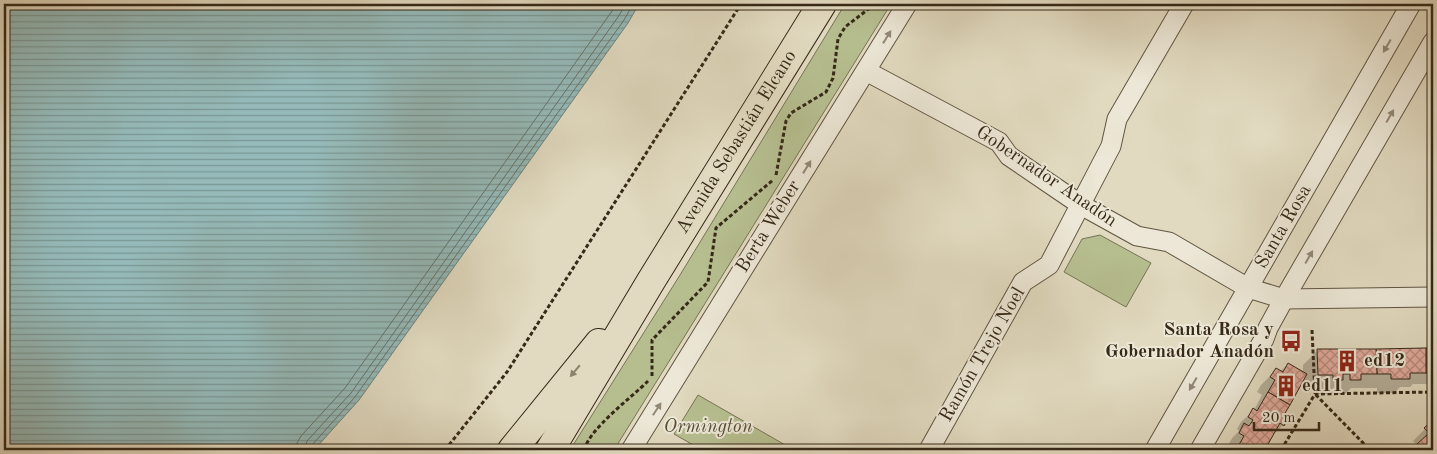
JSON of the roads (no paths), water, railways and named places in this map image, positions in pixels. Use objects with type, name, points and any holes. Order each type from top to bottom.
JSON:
[{"type":"main road","name":"Avenida Sebastián Elcano","points":[[550,450],[651,280],[822,4]]},
{"type":"main road","name":"Avenida Sebastián Elcano","points":[[512,450],[651,280]]},
{"type":"street","name":"Berta Weber","points":[[631,450],[907,4]]},
{"type":"street","name":"Ramón Trejo Noel","points":[[929,450],[1023,282],[1049,264],[1111,146],[1117,119],[1184,4]]},
{"type":"street","name":"Santa Rosa","points":[[1155,450],[1412,4]]},
{"type":"street","name":"Santa Rosa","points":[[1200,450],[1264,339],[1284,299],[1433,42]]},
{"type":"street","name":"Gobernador Anadón","points":[[866,70],[999,142],[1010,156],[1081,205],[1137,236],[1169,242],[1248,288],[1284,299],[1433,297]]},
{"type":"water","points":[[4,4],[639,4],[628,23],[359,400],[314,450],[4,450]]},
{"type":"place","name":"Santa Rosa y Gobernador Anadón","points":[[1291,341]]},
{"type":"place","name":"ed12","points":[[1347,361]]},
{"type":"place","name":"ed11","points":[[1286,386]]},
{"type":"park label","name":"Ormington","points":[[708,427]]}]
